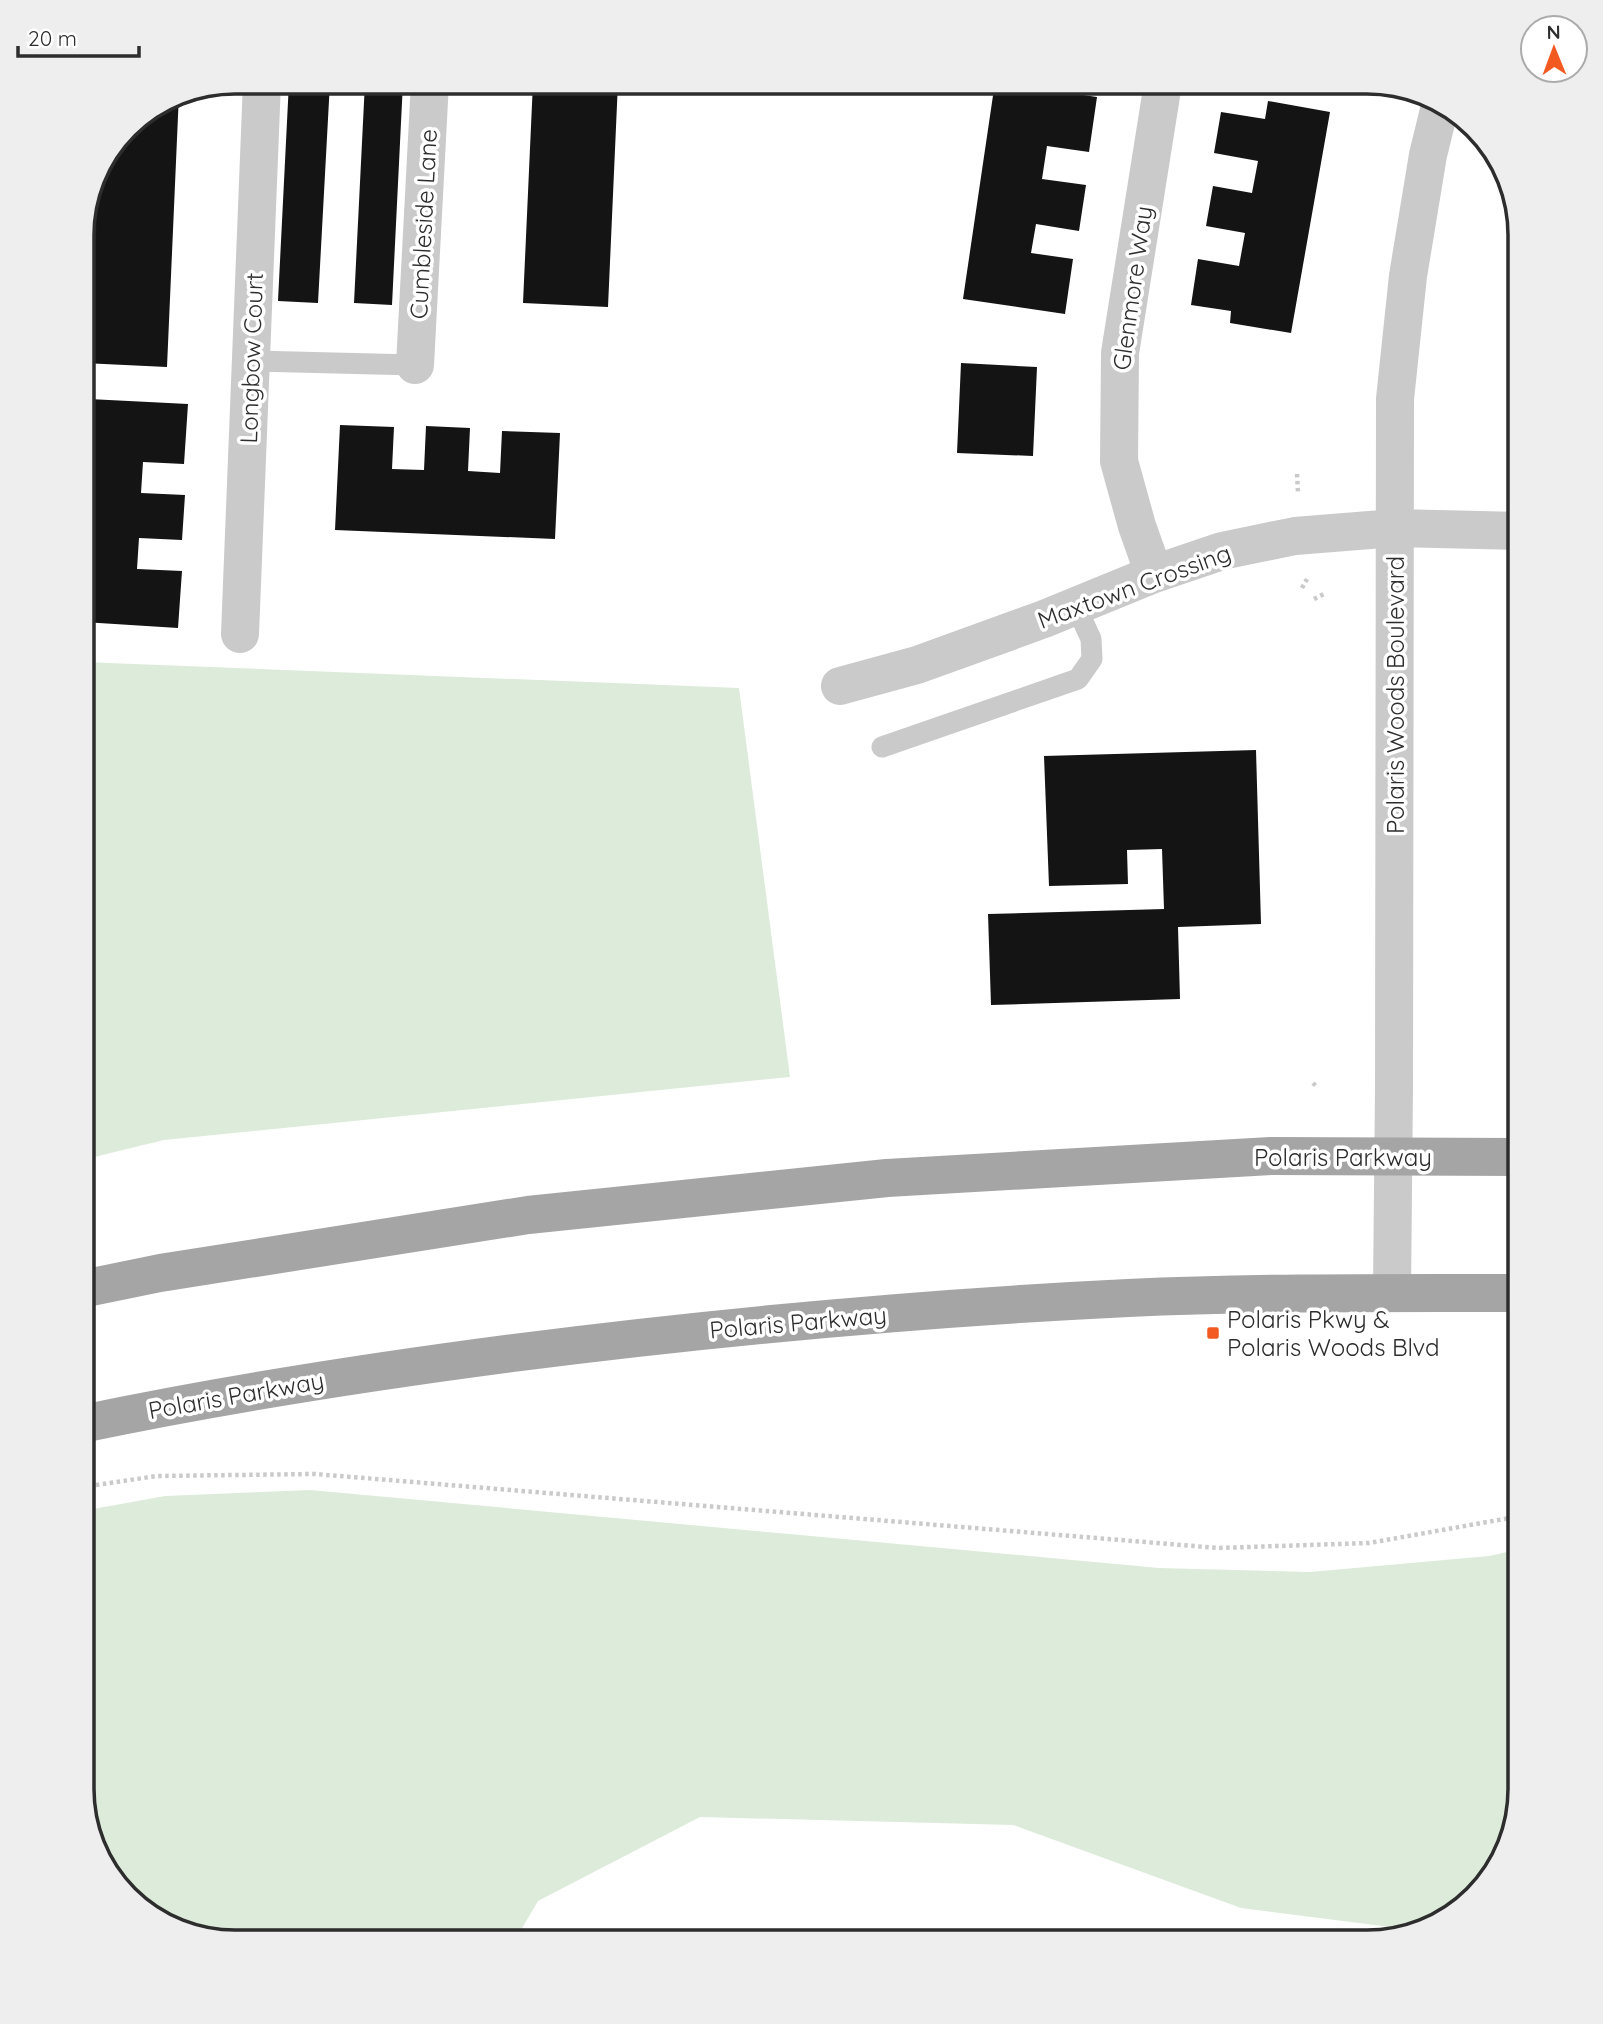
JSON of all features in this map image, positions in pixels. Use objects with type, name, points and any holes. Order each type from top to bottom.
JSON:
[{"type":"main road","name":"Polaris Parkway","points":[[94,1286],[160,1273],[528,1215],[887,1178],[1271,1156],[1508,1157]]},
{"type":"main road","name":"Polaris Parkway","points":[[94,1422],[363,1373],[611,1340],[790,1321],[1132,1298],[1508,1293]]},
{"type":"street","name":"Longbow Court","points":[[240,634],[261,95]]},
{"type":"street","name":"Cumbleside Lane","points":[[415,365],[429,95]]},
{"type":"street","name":"Glenmore Way","points":[[1154,574],[1119,461],[1120,353],[1161,95]]},
{"type":"street","name":"Polaris Woods Boulevard","points":[[1392,1293],[1395,399],[1405,303],[1428,155],[1438,113]]},
{"type":"street","name":"Maxtown Crossing","points":[[840,686],[917,665],[1154,574],[1222,551],[1295,537],[1395,528],[1508,531]]},
{"type":"lane","points":[[251,361],[415,365]]},
{"type":"lane","points":[[882,747],[1078,679],[1092,659],[1091,639],[1076,606]]},
{"type":"path","points":[[1297,474],[1298,492]]},
{"type":"path","points":[[1302,588],[1307,579]]},
{"type":"path","points":[[1314,599],[1324,594]]},
{"type":"path","points":[[1313,1083],[1318,1088]]},
{"type":"path","points":[[94,1485],[157,1476],[315,1474],[1218,1548],[1369,1543],[1508,1518]]},
{"type":"green space","points":[[95,662],[739,688],[790,1077],[164,1140],[94,1157]]},
{"type":"green space","points":[[310,1490],[1159,1568],[1310,1572],[1489,1556],[1508,1552],[1508,1788],[1504,1825],[1490,1859],[1467,1888],[1438,1911],[1404,1925],[1391,1927],[1241,1908],[1013,1825],[700,1817],[538,1901],[521,1930],[236,1930],[199,1925],[165,1911],[143,1894],[118,1867],[102,1834],[94,1788],[94,1509],[165,1496]]},
{"type":"building","points":[[288,95],[329,95],[318,303],[278,301]]},
{"type":"building","points":[[364,95],[402,95],[392,305],[354,303]]},
{"type":"building","points":[[532,95],[617,95],[608,307],[523,303]]},
{"type":"building","points":[[993,95],[1097,97],[1089,152],[1047,146],[1042,179],[1086,185],[1079,231],[1036,224],[1031,253],[1073,259],[1065,314],[963,299]]},
{"type":"building","points":[[1268,101],[1330,112],[1291,333],[1230,323],[1231,311],[1191,305],[1198,259],[1239,266],[1245,233],[1206,226],[1213,186],[1252,193],[1258,161],[1214,153],[1221,112],[1265,119]]},
{"type":"building","points":[[178,107],[167,367],[95,364],[95,227],[99,199],[118,157],[150,124]]},
{"type":"building","points":[[961,363],[1037,367],[1033,456],[957,453]]},
{"type":"building","points":[[95,399],[188,404],[184,464],[143,462],[141,493],[185,495],[182,540],[139,538],[137,569],[182,571],[178,628],[95,623]]},
{"type":"building","points":[[340,425],[394,427],[392,469],[424,470],[426,426],[470,428],[468,471],[500,473],[502,431],[560,433],[555,539],[335,530]]},
{"type":"building","points":[[1256,750],[1261,924],[1178,927],[1180,999],[991,1005],[988,914],[1164,909],[1162,849],[1127,850],[1128,884],[1049,886],[1044,756]]},
{"type":"place","name":"Polaris Pkwy & Polaris Woods Blvd","points":[[1213,1333]]}]
